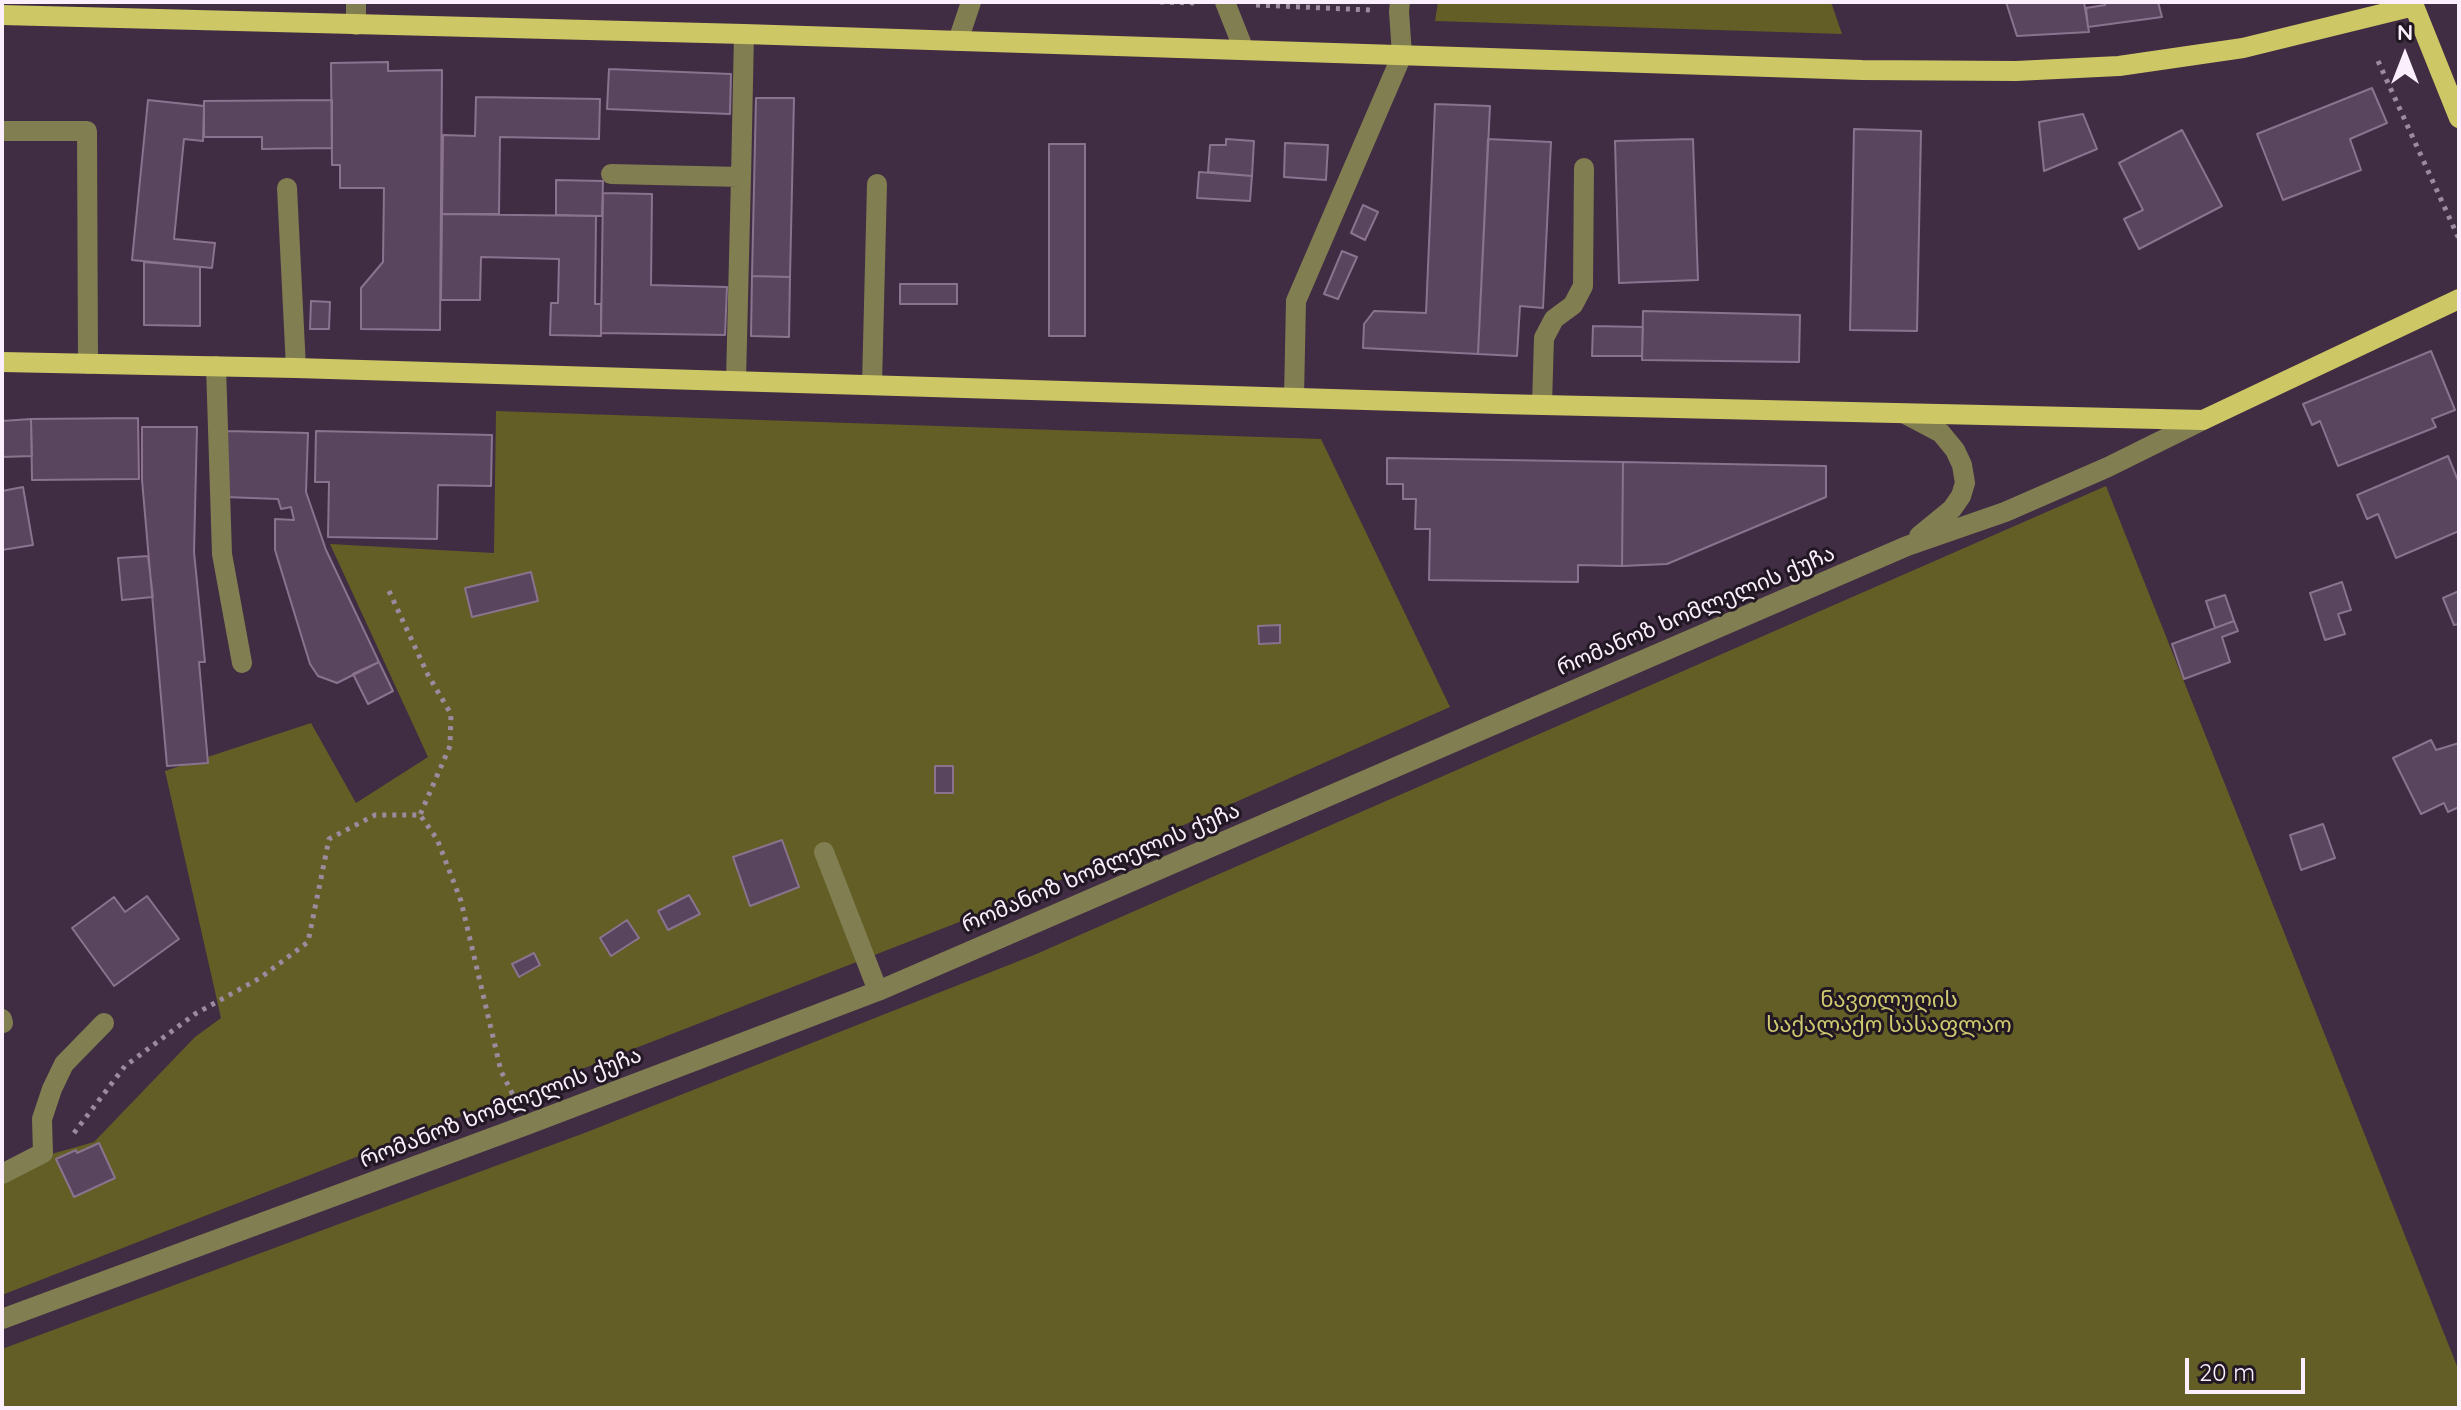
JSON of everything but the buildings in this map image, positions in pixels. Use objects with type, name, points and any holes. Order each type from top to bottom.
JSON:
[{"type":"main road","points":[[2,15],[744,34],[1862,70],[2016,71],[2104,67],[2243,48],[2413,4],[2459,118]]},
{"type":"main road","points":[[2,362],[736,380],[1542,405],[2203,420],[2459,299]]},
{"type":"street","points":[[356,2],[356,25]]},
{"type":"street","points":[[958,41],[971,2]]},
{"type":"street","points":[[1226,3],[1244,50]]},
{"type":"street","points":[[1294,397],[1296,301],[1402,55],[1400,6]]},
{"type":"street","points":[[736,380],[744,34]]},
{"type":"street","points":[[2,131],[87,131],[88,364]]},
{"type":"street","points":[[1542,405],[1544,338],[1554,319],[1573,305],[1583,286],[1584,168]]},
{"type":"street","points":[[611,174],[741,177]]},
{"type":"street","points":[[872,385],[877,184]]},
{"type":"street","points":[[287,188],[296,368]]},
{"type":"street","points":[[216,366],[222,554],[242,663]]},
{"type":"street","points":[[1905,414],[1941,433],[1959,458],[1965,483],[1952,509],[1907,546]]},
{"type":"street","name":"რომანოზ ხომლელის ქუჩა","points":[[2,1319],[878,991],[1907,546],[2005,512],[2108,467],[2203,420]]},
{"type":"street","points":[[824,852],[878,991]]},
{"type":"street","points":[[2,1174],[43,1153],[42,1119],[52,1089],[64,1064],[104,1023]]},
{"type":"path","points":[[1160,2],[1400,6]]},
{"type":"path","points":[[2378,61],[2459,239]]},
{"type":"path","points":[[389,591],[428,675],[451,714],[450,746],[420,815]]},
{"type":"path","points":[[43,1153],[70,1139],[125,1066],[195,1014],[260,978],[308,942],[329,839],[375,815],[420,815]]},
{"type":"path","points":[[420,815],[437,839],[461,901],[501,1071],[529,1124]]},
{"type":"green space","points":[[1438,2],[1831,2],[1842,34],[1435,21]]},
{"type":"green space","points":[[496,411],[1321,439],[1450,707],[1008,903],[2,1295],[2,1168],[94,1142],[195,1037],[221,1018],[165,771],[311,723],[356,803],[428,757],[330,544],[494,553]]},
{"type":"green space","name":"ნავთლუღის საქალაქო სასაფლაო","points":[[2106,486],[2459,1371],[2459,1408],[2,1408],[2,1349],[587,1132],[1034,955]]}]
